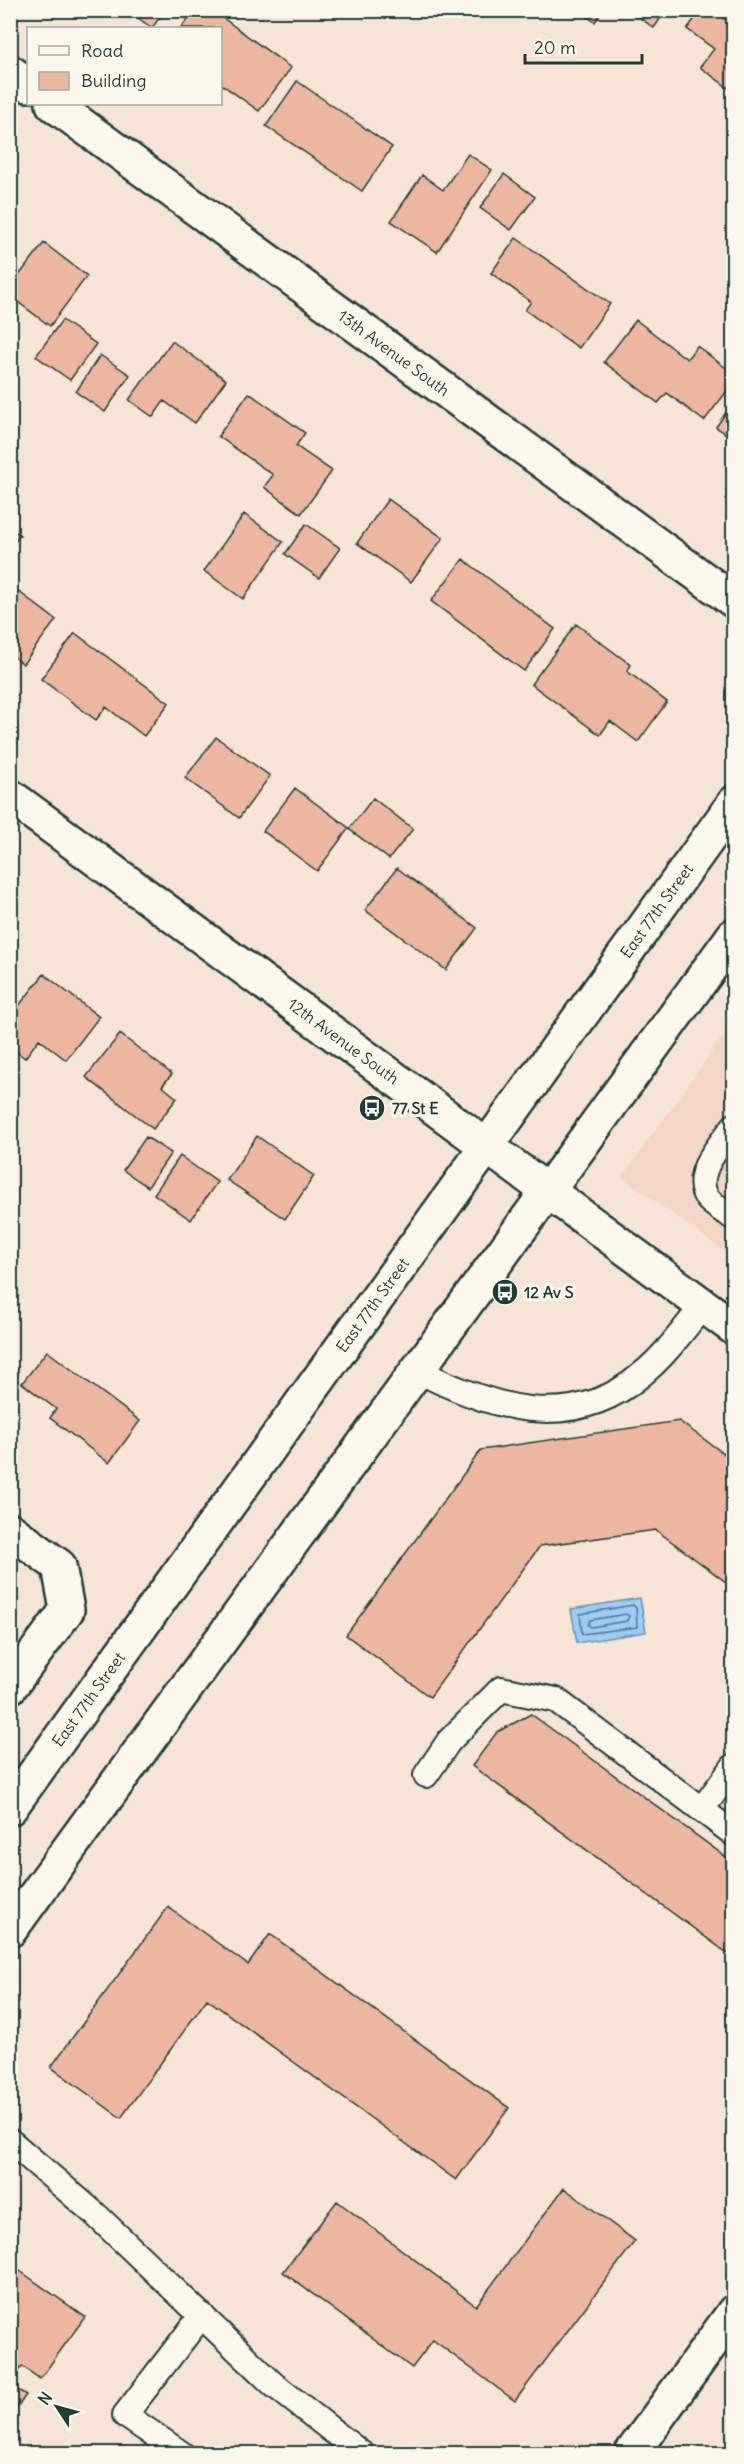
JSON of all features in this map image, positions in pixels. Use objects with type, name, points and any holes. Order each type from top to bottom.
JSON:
[{"type":"street","points":[[10,72],[27,84]]},
{"type":"street","name":"13th Avenue South","points":[[54,105],[734,601]]},
{"type":"street","name":"12th Avenue South","points":[[10,796],[734,1328]]},
{"type":"street","name":"East 77th Street","points":[[10,1808],[484,1146],[734,803]]},
{"type":"street","points":[[10,1930],[734,934]]},
{"type":"street","points":[[10,1530],[59,1566],[67,1610],[10,1687]]},
{"type":"street","points":[[631,2454],[734,2312]]},
{"type":"lane","points":[[734,1126],[708,1161],[703,1184],[707,1198],[734,1218]]},
{"type":"lane","points":[[417,1370],[453,1388],[520,1409],[550,1410],[585,1405],[639,1378],[657,1362],[702,1306]]},
{"type":"lane","points":[[426,1774],[449,1742],[501,1689],[556,1700],[734,1834]]},
{"type":"lane","points":[[702,1809],[734,1766]]},
{"type":"lane","points":[[10,2141],[95,2214],[273,2384],[362,2454]]},
{"type":"lane","points":[[182,2454],[125,2415],[202,2315]]},
{"type":"shaded area","points":[[733,1022],[733,1258],[622,1177]]},
{"type":"water","points":[[640,1598],[646,1632],[577,1643],[571,1609]]},
{"type":"building","points":[[127,10],[165,10],[151,27]]},
{"type":"building","points":[[194,10],[212,10],[291,68],[259,111],[222,84],[222,27],[182,27]]},
{"type":"building","points":[[578,10],[603,10],[595,22]]},
{"type":"building","points":[[629,10],[666,10],[654,28]]},
{"type":"building","points":[[701,10],[712,10],[734,26],[734,92],[700,67],[714,49],[687,29]]},
{"type":"building","points":[[297,81],[392,147],[362,191],[266,126]]},
{"type":"building","points":[[468,154],[492,170],[437,252],[391,221],[422,175],[443,190]]},
{"type":"building","points":[[504,174],[535,197],[511,230],[480,208]]},
{"type":"building","points":[[516,238],[610,304],[579,348],[525,310],[531,302],[491,273]]},
{"type":"building","points":[[44,243],[87,276],[50,326],[10,296],[10,287]]},
{"type":"building","points":[[62,320],[96,344],[70,380],[36,356]]},
{"type":"building","points":[[636,320],[687,359],[697,346],[734,374],[734,382],[704,421],[667,393],[658,403],[604,362]]},
{"type":"building","points":[[172,341],[226,380],[195,423],[164,401],[153,417],[129,400]]},
{"type":"building","points":[[100,355],[130,375],[105,412],[76,392]]},
{"type":"building","points":[[249,393],[305,433],[296,446],[332,471],[301,514],[264,487],[273,475],[218,436]]},
{"type":"building","points":[[734,401],[734,439],[716,427]]},
{"type":"building","points":[[388,499],[443,538],[411,582],[357,543]]},
{"type":"building","points":[[244,514],[283,542],[243,599],[204,571]]},
{"type":"building","points":[[306,524],[340,548],[319,578],[285,554]]},
{"type":"building","points":[[10,528],[20,535],[10,549]]},
{"type":"building","points":[[463,559],[555,629],[524,671],[431,601]]},
{"type":"building","points":[[10,585],[56,620],[23,664],[10,654]]},
{"type":"building","points":[[576,624],[631,665],[627,671],[667,702],[638,742],[610,721],[600,735],[531,684]]},
{"type":"building","points":[[75,633],[169,703],[144,736],[106,707],[96,720],[41,679]]},
{"type":"building","points":[[216,737],[270,776],[239,818],[185,778]]},
{"type":"building","points":[[295,788],[349,828],[317,871],[263,831]]},
{"type":"building","points":[[373,798],[413,829],[389,859],[349,829]]},
{"type":"building","points":[[397,868],[477,928],[446,970],[365,910]]},
{"type":"building","points":[[44,974],[99,1017],[66,1060],[39,1039],[25,1058],[10,1047],[10,1017]]},
{"type":"building","points":[[120,1034],[172,1074],[162,1086],[177,1098],[153,1129],[86,1077]]},
{"type":"building","points":[[257,1136],[314,1176],[285,1219],[227,1180]]},
{"type":"building","points":[[146,1137],[171,1153],[148,1187],[123,1170]]},
{"type":"building","points":[[180,1156],[217,1182],[191,1220],[154,1194]]},
{"type":"building","points":[[47,1351],[140,1421],[109,1463],[50,1418],[56,1409],[22,1383]]},
{"type":"building","points":[[679,1421],[734,1461],[734,1588],[656,1530],[540,1546],[430,1697],[346,1635],[481,1450]]},
{"type":"building","points":[[531,1714],[734,1863],[734,1958],[472,1766],[497,1732]]},
{"type":"building","points":[[168,1907],[248,1965],[270,1934],[509,2108],[456,2180],[207,1999],[121,2118],[51,2067]]},
{"type":"building","points":[[564,2188],[635,2241],[515,2401],[433,2340],[412,2368],[283,2272],[337,2201],[476,2306]]},
{"type":"building","points":[[10,2264],[85,2317],[40,2379],[22,2366],[10,2382]]},
{"type":"building","points":[[10,2385],[26,2395],[10,2418]]},
{"type":"place","name":"77 St E","points":[[372,1108]]},
{"type":"place","name":"12 Av S","points":[[505,1292]]}]
